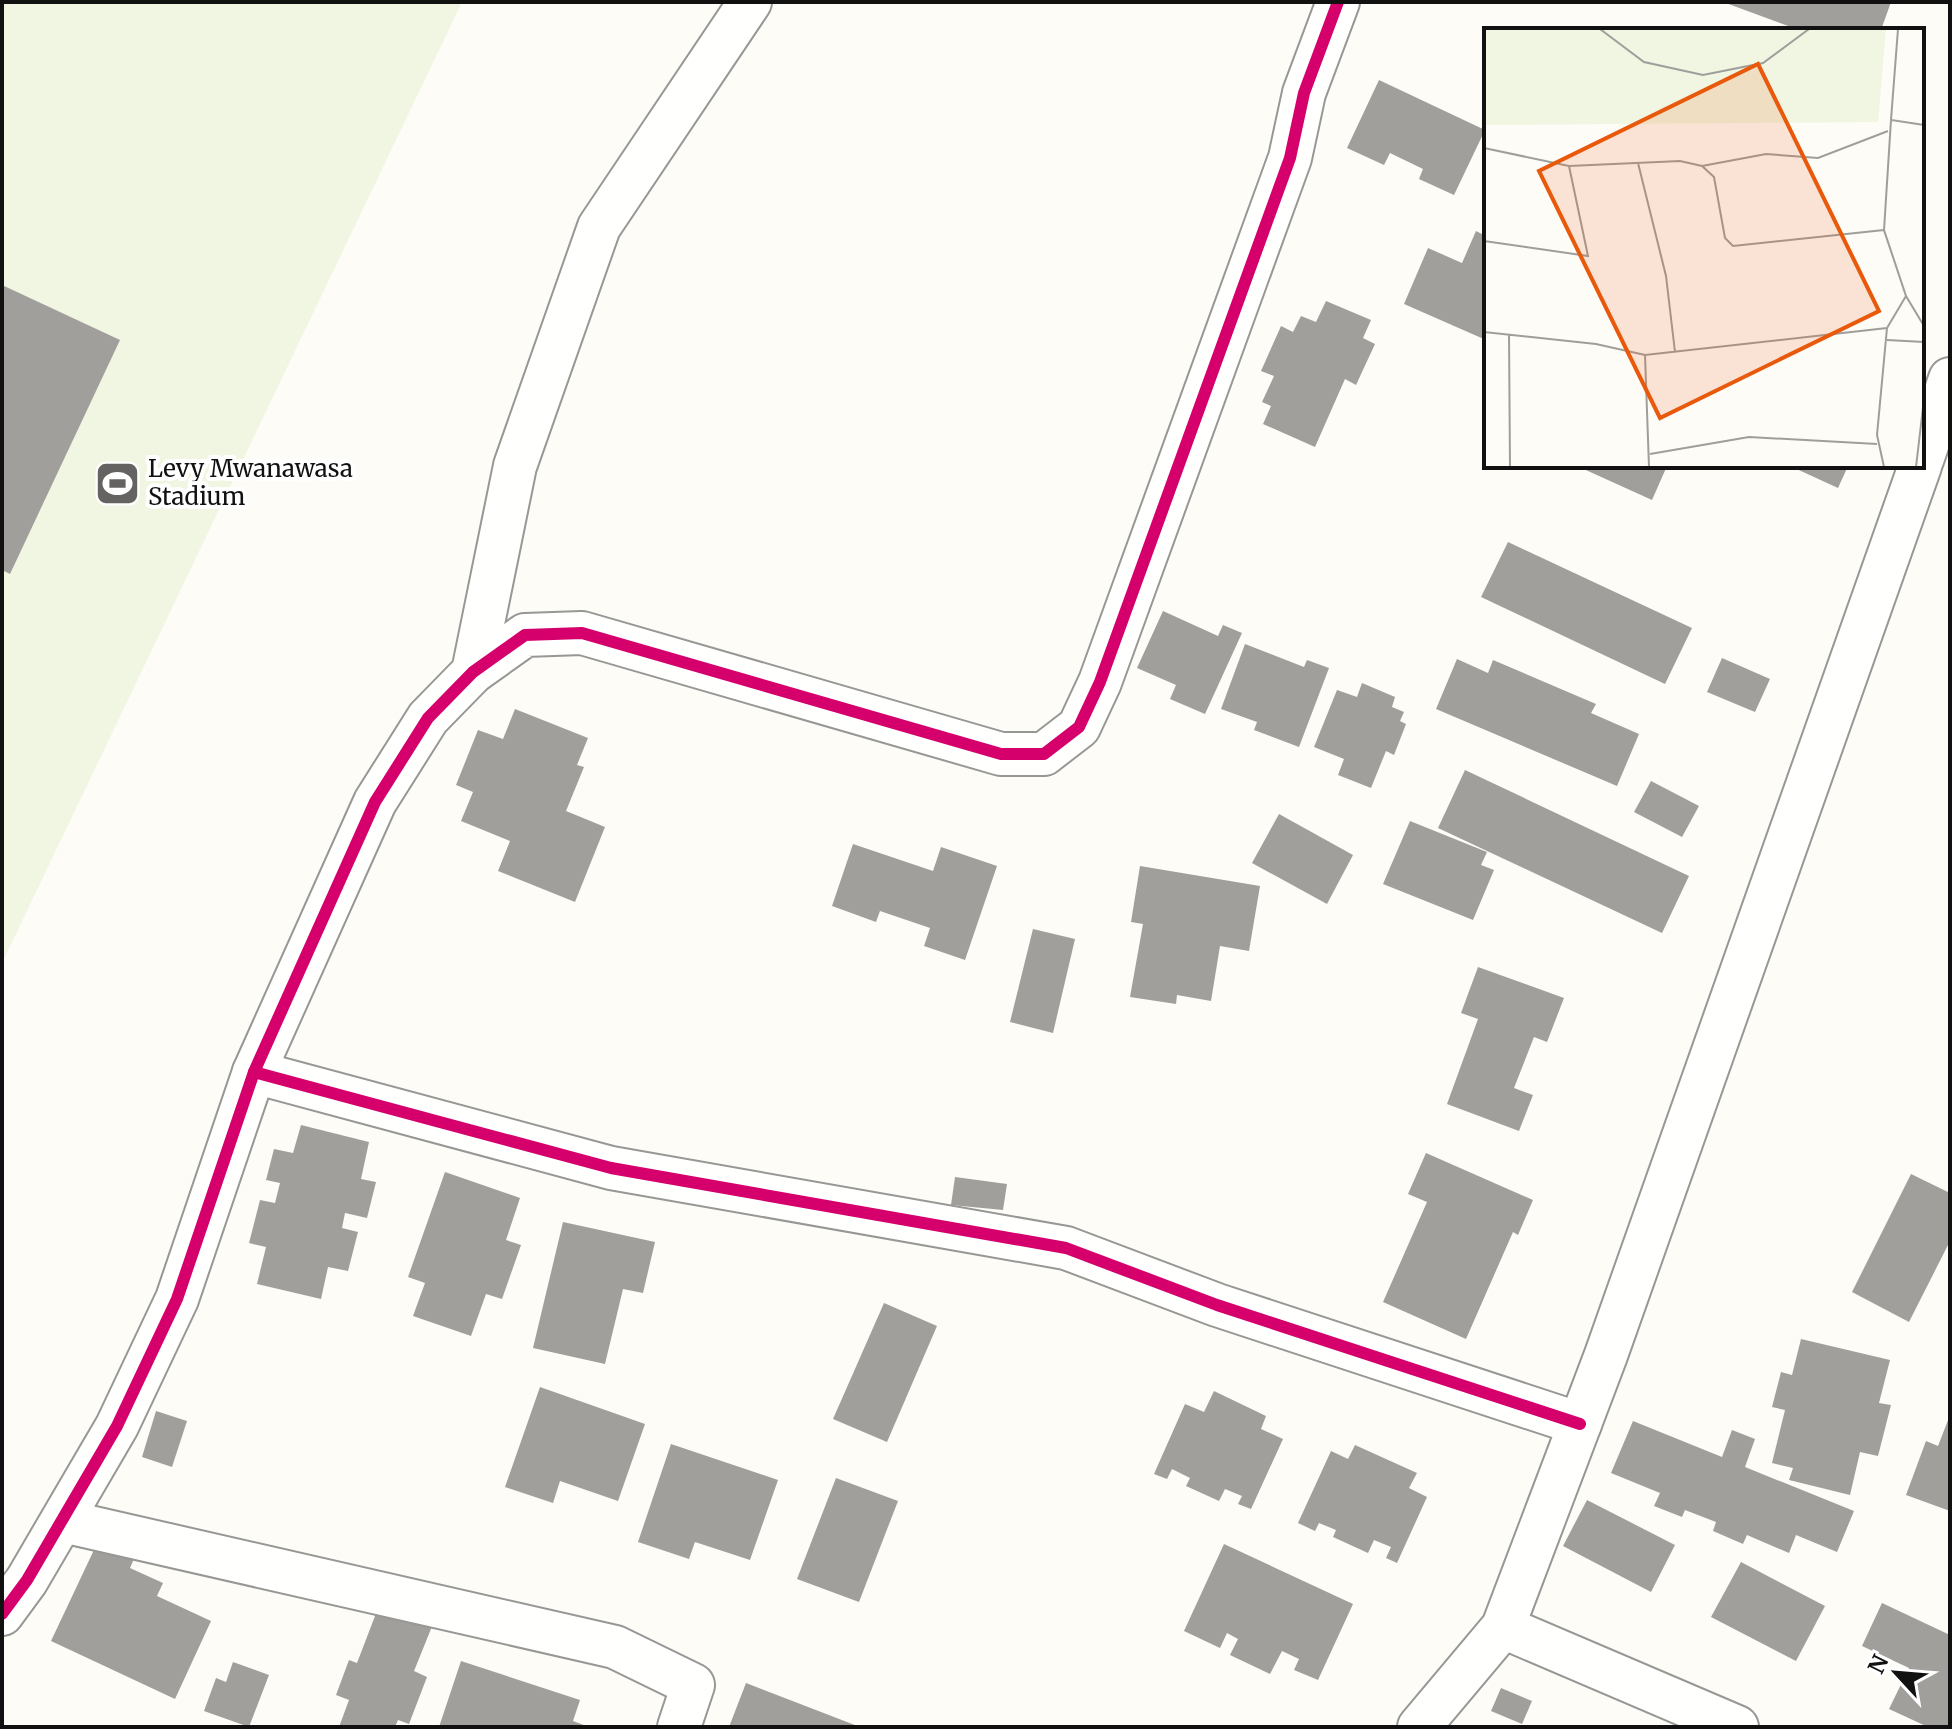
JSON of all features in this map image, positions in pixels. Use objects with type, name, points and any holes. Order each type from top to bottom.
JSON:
[{"type":"street","points":[[473,672],[515,466],[599,227],[750,2]]},
{"type":"street","points":[[2,1614],[27,1580],[117,1426],[177,1299],[254,1072],[375,802],[428,718],[473,672],[525,635],[582,633],[1001,754],[1044,754],[1079,727],[1100,682],[1290,158],[1304,93],[1338,2]]},
{"type":"street","points":[[1924,454],[1950,379]]},
{"type":"street","points":[[1419,1727],[1503,1627],[1612,1340],[1919,468]]},
{"type":"street","points":[[254,1072],[611,1168],[1066,1248],[1217,1305],[1580,1424]]},
{"type":"street","points":[[63,1521],[615,1647],[693,1685],[679,1727]]},
{"type":"street","points":[[1503,1627],[1737,1727]]},
{"type":"green space","name":"Levy Mwanawasa Stadium","points":[[2,2],[462,2],[2,963]]},
{"type":"building","points":[[1723,2],[1891,2],[1882,28],[1794,28]]},
{"type":"building","points":[[1379,80],[1484,130],[1454,195],[1419,179],[1423,169],[1390,153],[1384,165],[1347,148]]},
{"type":"building","points":[[1476,231],[1484,235],[1484,339],[1404,304],[1428,248],[1462,263]]},
{"type":"building","points":[[2,285],[120,340],[10,574],[2,570]]},
{"type":"building","points":[[1326,301],[1371,320],[1363,338],[1375,344],[1356,385],[1345,379],[1315,447],[1263,424],[1271,406],[1262,402],[1274,376],[1261,371],[1281,326],[1293,332],[1301,316],[1316,322]]},
{"type":"building","points":[[1581,468],[1666,468],[1652,500]]},
{"type":"building","points":[[1794,468],[1847,468],[1838,488]]},
{"type":"building","points":[[1508,542],[1692,628],[1665,684],[1481,597]]},
{"type":"building","points":[[1163,611],[1218,636],[1223,625],[1242,633],[1205,714],[1170,699],[1176,685],[1137,668]]},
{"type":"building","points":[[1245,644],[1304,667],[1307,660],[1329,668],[1299,747],[1254,730],[1257,722],[1221,709]]},
{"type":"building","points":[[1722,658],[1770,679],[1755,712],[1707,692]]},
{"type":"building","points":[[1457,659],[1488,673],[1493,660],[1596,704],[1591,713],[1639,734],[1617,786],[1436,709]]},
{"type":"building","points":[[1362,683],[1395,697],[1392,707],[1404,712],[1400,721],[1406,724],[1394,755],[1386,751],[1371,788],[1338,775],[1344,759],[1314,747],[1337,690],[1357,697]]},
{"type":"building","points":[[515,709],[588,738],[577,765],[584,767],[566,811],[605,827],[575,902],[498,871],[510,841],[461,821],[473,792],[456,785],[478,730],[503,739]]},
{"type":"building","points":[[1465,770],[1689,876],[1662,933],[1438,828]]},
{"type":"building","points":[[1651,781],[1699,806],[1682,837],[1634,812]]},
{"type":"building","points":[[1279,814],[1353,855],[1327,904],[1252,863]]},
{"type":"building","points":[[1410,821],[1487,852],[1481,865],[1494,870],[1473,920],[1383,884]]},
{"type":"building","points":[[853,844],[933,871],[941,847],[997,866],[965,960],[924,946],[930,928],[880,911],[876,922],[832,906]]},
{"type":"building","points":[[1140,866],[1260,886],[1249,951],[1220,946],[1211,1001],[1177,995],[1176,1004],[1130,997],[1143,924],[1131,922]]},
{"type":"building","points":[[1033,929],[1075,939],[1053,1033],[1010,1022]]},
{"type":"building","points":[[1478,967],[1564,998],[1547,1042],[1534,1037],[1514,1088],[1533,1095],[1519,1131],[1447,1104],[1478,1019],[1461,1013]]},
{"type":"building","points":[[301,1125],[369,1142],[361,1179],[376,1182],[367,1218],[345,1213],[342,1228],[358,1232],[348,1271],[328,1267],[321,1299],[257,1284],[266,1247],[249,1243],[260,1200],[275,1203],[280,1183],[266,1180],[274,1149],[293,1153]]},
{"type":"building","points":[[1426,1153],[1533,1200],[1518,1235],[1513,1232],[1466,1339],[1383,1302],[1427,1202],[1408,1194]]},
{"type":"building","points":[[445,1172],[520,1198],[506,1240],[521,1245],[502,1299],[486,1294],[471,1336],[413,1316],[425,1283],[408,1277]]},
{"type":"building","points":[[1911,1174],[1950,1193],[1950,1241],[1909,1322],[1852,1292]]},
{"type":"building","points":[[955,1177],[1007,1184],[1003,1210],[951,1205]]},
{"type":"building","points":[[563,1222],[655,1242],[643,1293],[623,1289],[605,1364],[533,1348]]},
{"type":"building","points":[[884,1303],[937,1326],[887,1442],[833,1419]]},
{"type":"building","points":[[1801,1339],[1890,1360],[1879,1403],[1891,1405],[1878,1456],[1860,1452],[1850,1495],[1789,1480],[1793,1468],[1772,1463],[1785,1410],[1772,1407],[1781,1372],[1792,1375]]},
{"type":"building","points":[[540,1387],[645,1424],[618,1501],[560,1481],[553,1503],[505,1487]]},
{"type":"building","points":[[1214,1391],[1266,1416],[1261,1429],[1283,1439],[1251,1509],[1238,1504],[1242,1496],[1225,1489],[1219,1501],[1186,1486],[1190,1478],[1172,1469],[1167,1479],[1154,1474],[1185,1404],[1204,1412]]},
{"type":"building","points":[[156,1411],[187,1421],[172,1467],[142,1457]]},
{"type":"building","points":[[1950,1415],[1950,1511],[1906,1495],[1926,1441],[1938,1446]]},
{"type":"building","points":[[1633,1421],[1722,1457],[1732,1430],[1755,1439],[1745,1467],[1854,1511],[1837,1552],[1796,1535],[1789,1553],[1747,1535],[1743,1544],[1713,1531],[1716,1522],[1685,1510],[1682,1517],[1654,1506],[1660,1493],[1611,1473]]},
{"type":"building","points":[[671,1444],[778,1480],[750,1560],[695,1542],[689,1559],[638,1542]]},
{"type":"building","points":[[1355,1445],[1417,1473],[1409,1488],[1427,1497],[1397,1563],[1386,1558],[1391,1547],[1374,1540],[1368,1553],[1333,1537],[1336,1530],[1319,1523],[1315,1531],[1298,1523],[1331,1451],[1348,1459]]},
{"type":"building","points":[[836,1478],[898,1501],[859,1602],[797,1579]]},
{"type":"building","points":[[1587,1500],[1675,1545],[1651,1592],[1563,1546]]},
{"type":"building","points":[[101,1535],[137,1552],[130,1568],[163,1583],[157,1596],[211,1621],[175,1699],[51,1641]]},
{"type":"building","points":[[1224,1544],[1353,1604],[1318,1680],[1294,1670],[1299,1659],[1282,1651],[1270,1674],[1230,1655],[1238,1639],[1227,1633],[1220,1648],[1184,1631]]},
{"type":"building","points":[[1741,1562],[1825,1606],[1796,1661],[1711,1617]]},
{"type":"building","points":[[380,1603],[433,1624],[414,1671],[427,1677],[409,1724],[398,1720],[395,1727],[339,1727],[349,1700],[336,1695],[349,1660],[357,1663]]},
{"type":"building","points":[[1882,1603],[1950,1635],[1950,1727],[1928,1727],[1889,1709],[1909,1668],[1862,1646]]},
{"type":"building","points":[[461,1661],[580,1700],[573,1721],[589,1727],[439,1727]]},
{"type":"building","points":[[233,1662],[269,1675],[249,1727],[204,1711],[216,1678],[226,1682]]},
{"type":"building","points":[[746,1683],[860,1727],[729,1727]]},
{"type":"building","points":[[1501,1688],[1532,1701],[1522,1724],[1491,1711]]},
{"type":"cycle path","points":[[2,1614],[27,1580],[117,1426],[177,1299],[254,1072],[375,802],[428,718],[473,672],[525,635],[582,633],[1001,754],[1044,754],[1079,727],[1100,682],[1290,158],[1304,93],[1338,2]]},
{"type":"cycle path","points":[[254,1072],[611,1168],[1066,1248],[1217,1305],[1580,1424]]},
{"type":"place","name":"Levy Mwanawasa Stadium","points":[[117,483]]}]
